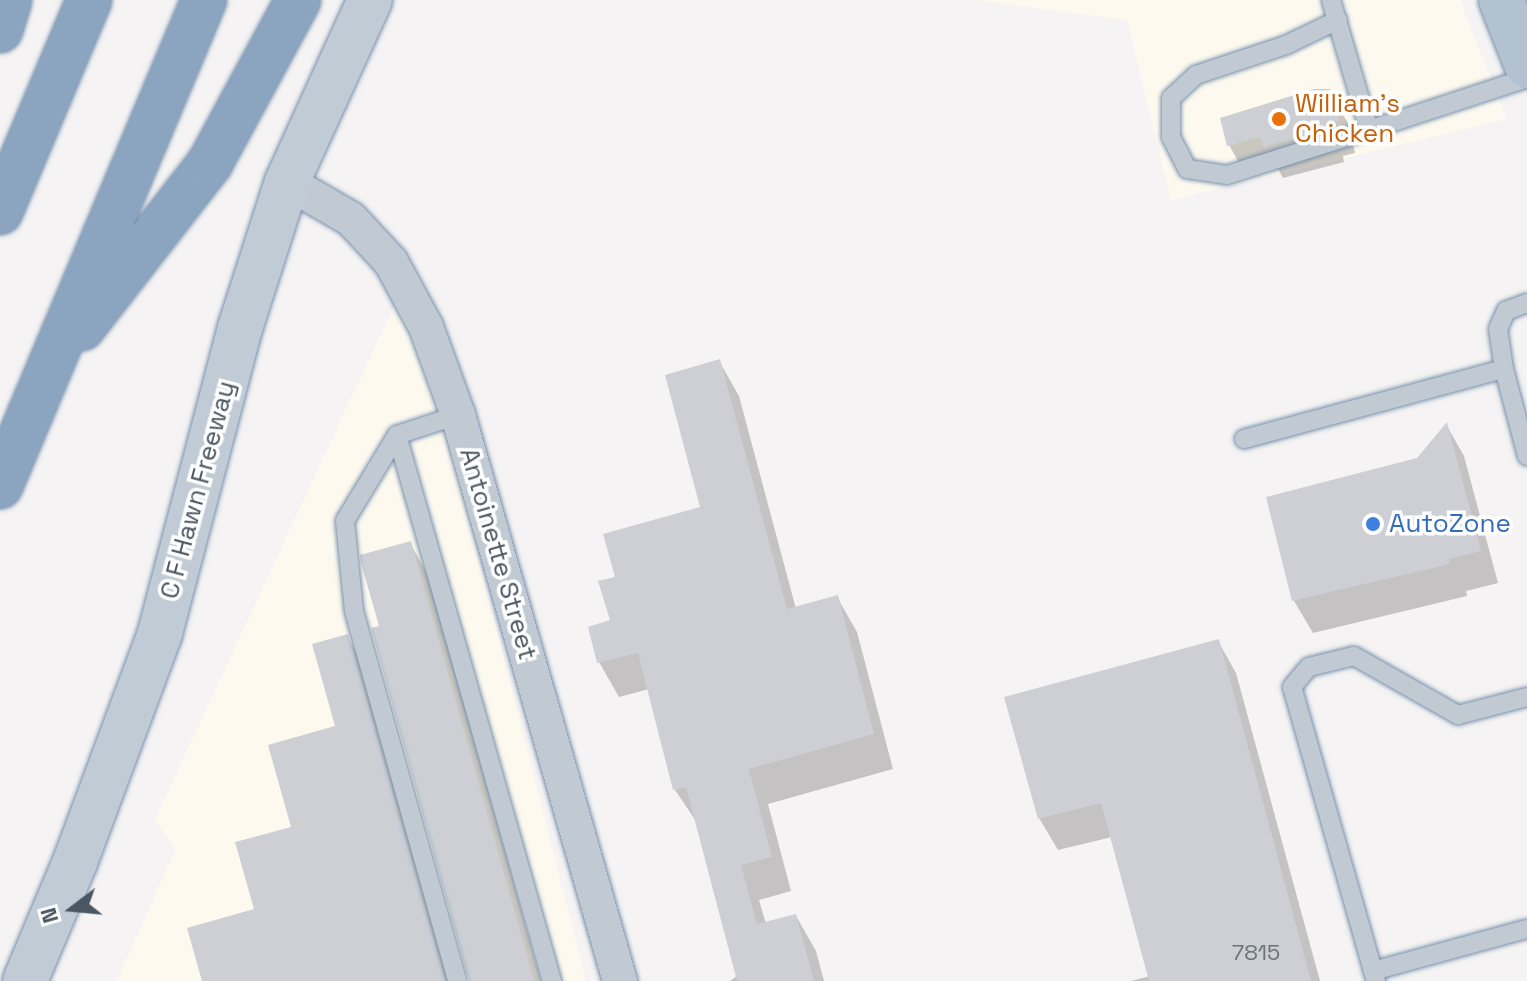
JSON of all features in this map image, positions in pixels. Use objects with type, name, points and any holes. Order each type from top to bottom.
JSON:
[{"type":"highway","points":[[0,30],[9,0]]},
{"type":"highway","points":[[0,212],[89,0]]},
{"type":"highway","points":[[0,486],[204,0]]},
{"type":"highway","points":[[48,373],[210,163],[298,0]]},
{"type":"main road","name":"C F Hawn Freeway","points":[[25,981],[75,862],[160,633],[240,328],[287,182],[370,0]]},
{"type":"main road","points":[[1501,0],[1527,66]]},
{"type":"street","name":"Antoinette Street","points":[[287,182],[351,219],[391,262],[426,327],[458,415],[620,981]]},
{"type":"lane","points":[[1331,0],[1369,130]]},
{"type":"lane","points":[[1338,20],[1286,45],[1196,75],[1171,98],[1171,137],[1187,169],[1227,175],[1527,78]]},
{"type":"lane","points":[[1527,303],[1506,311],[1498,329],[1504,369],[1527,456]]},
{"type":"lane","points":[[1244,439],[1504,369]]},
{"type":"lane","points":[[457,981],[354,611],[345,521],[397,435],[458,415]]},
{"type":"lane","points":[[397,435],[552,981]]},
{"type":"lane","points":[[1527,697],[1458,715],[1354,656],[1309,667],[1292,687],[1374,976],[1527,929]]},
{"type":"shaded area","points":[[975,0],[1460,0],[1507,119],[1171,200],[1127,20]]},
{"type":"shaded area","points":[[407,278],[586,981],[117,981],[175,850],[155,819]]},
{"type":"building","name":"William's Chicken","points":[[1314,89],[1330,89],[1339,121],[1326,124],[1328,130],[1263,147],[1261,137],[1227,146],[1220,118]]},
{"type":"building","points":[[720,359],[787,609],[838,595],[874,734],[749,769],[772,857],[741,865],[757,924],[796,914],[814,981],[737,981],[686,787],[673,790],[638,653],[597,663],[588,627],[610,620],[598,581],[615,577],[603,534],[700,507],[665,375]]},
{"type":"building","name":"AutoZone","points":[[1447,422],[1481,551],[1449,559],[1450,564],[1292,601],[1266,497],[1417,458]]},
{"type":"building","points":[[411,541],[534,981],[469,981],[371,628],[379,626],[361,563],[360,555]]},
{"type":"building","points":[[348,634],[445,981],[202,981],[187,928],[254,909],[235,842],[291,827],[268,745],[335,726],[312,644]]},
{"type":"building","points":[[1219,639],[1311,981],[1149,981],[1101,803],[1038,819],[1004,697]]},
{"type":"place","name":"William's Chicken","points":[[1279,119]]},
{"type":"place","name":"AutoZone","points":[[1373,524]]}]
